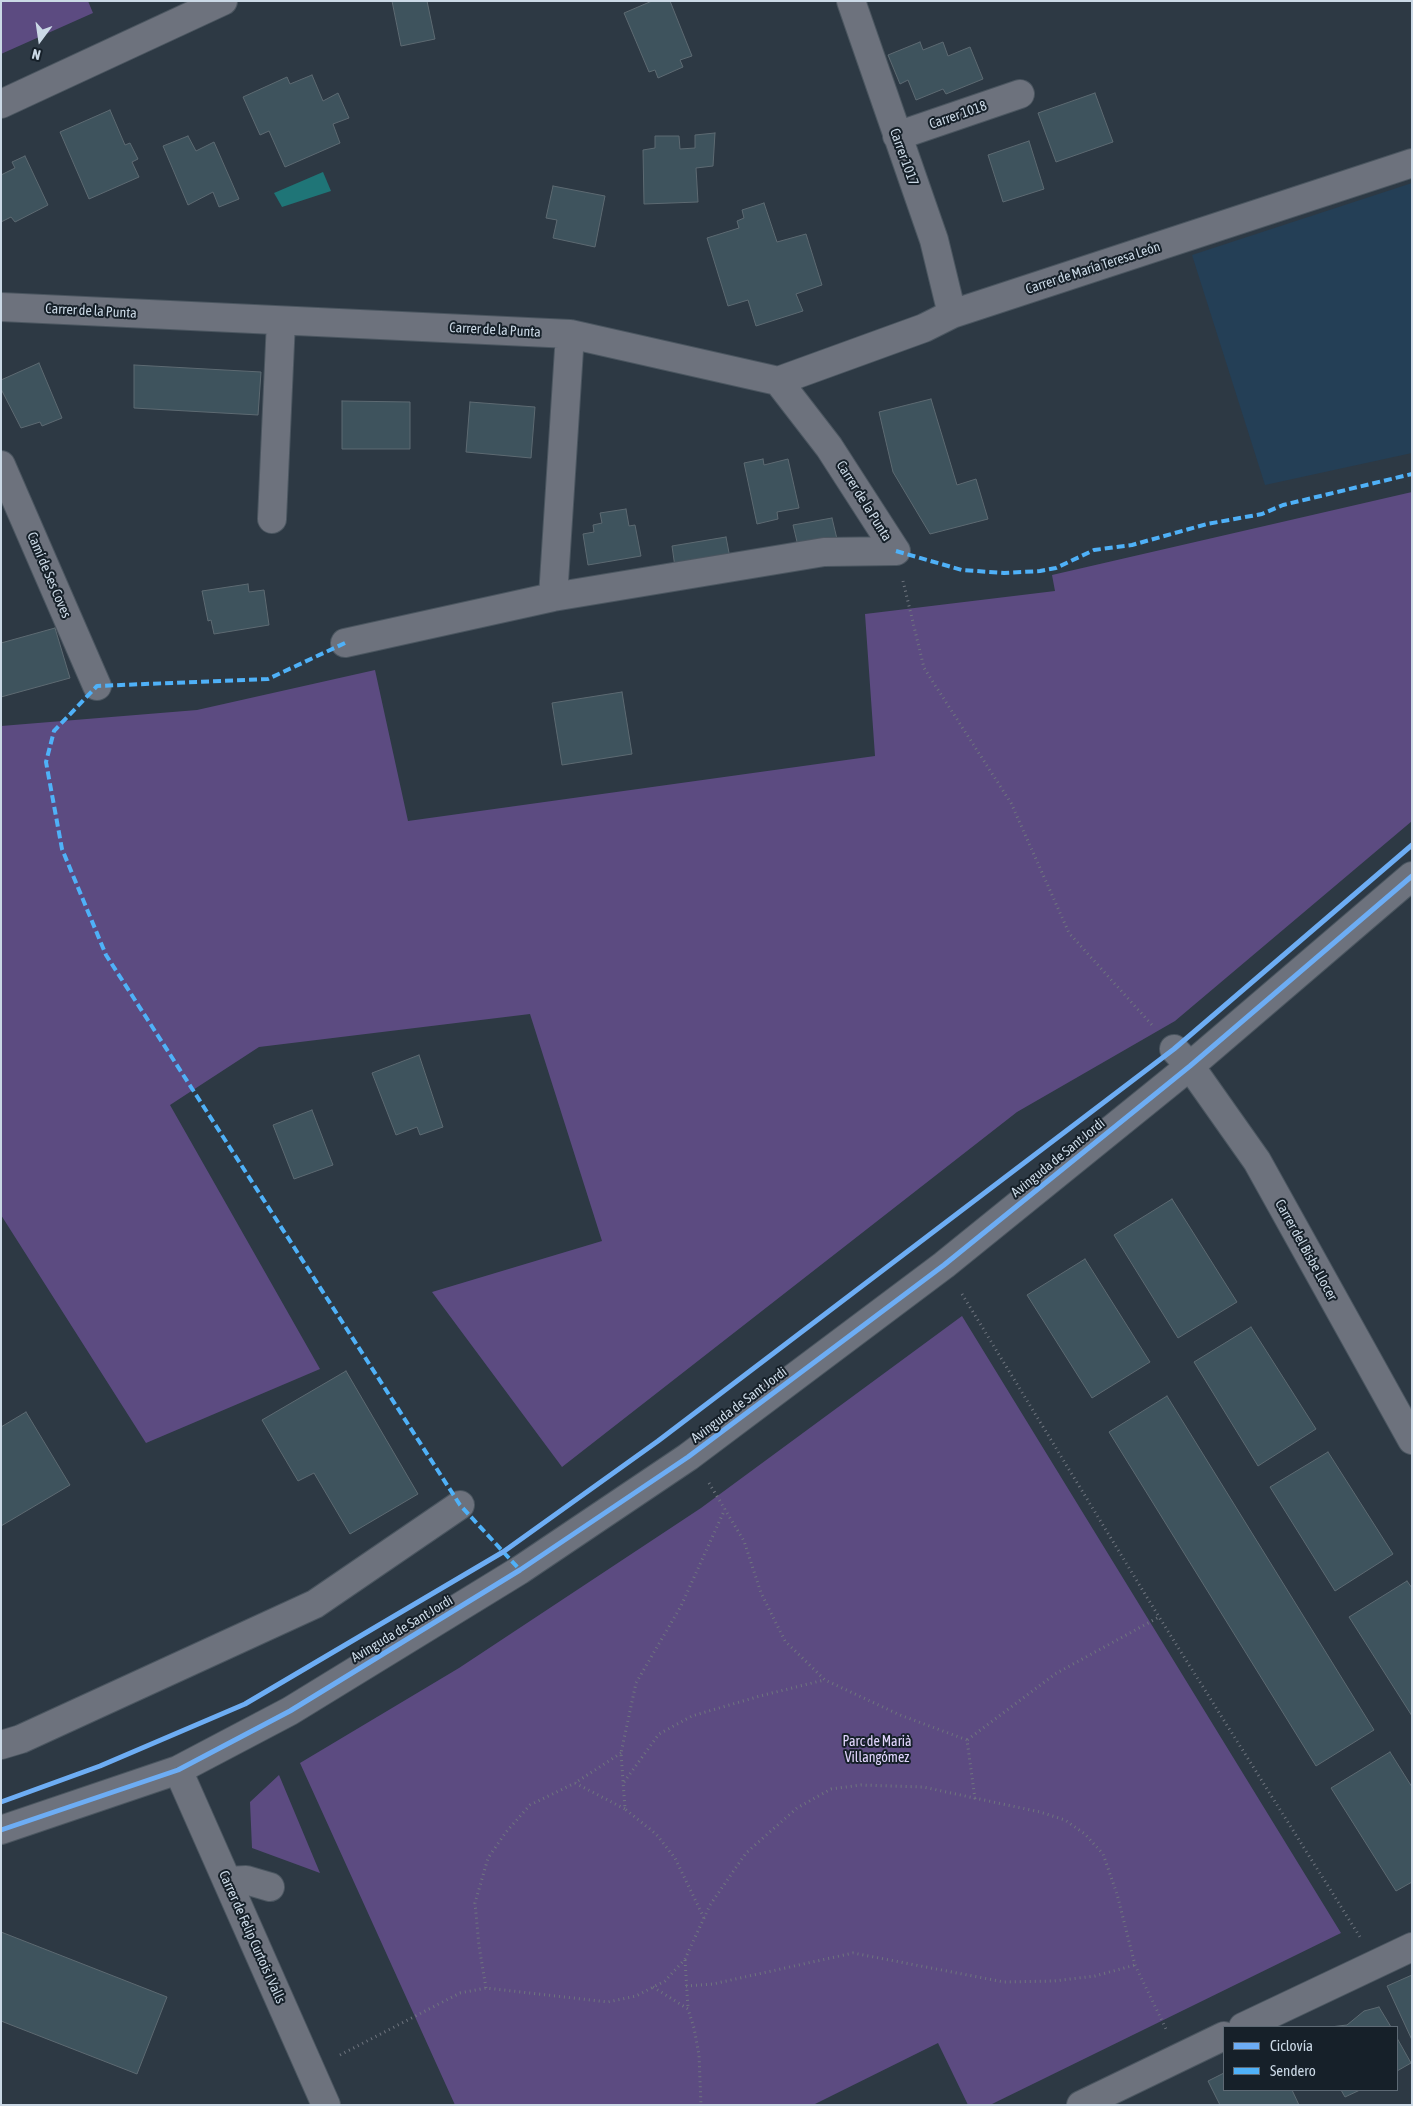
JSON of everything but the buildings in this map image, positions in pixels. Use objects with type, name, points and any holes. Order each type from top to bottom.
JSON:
[{"type":"street","points":[[1,104],[223,1]]},
{"type":"street","name":"Carrer 1017","points":[[851,1],[934,240],[952,314]]},
{"type":"street","name":"Carrer 1018","points":[[897,136],[1020,94]]},
{"type":"street","name":"Carrer de María Teresa León","points":[[778,381],[924,328],[952,314],[1412,163]]},
{"type":"street","name":"Carrer de la Punta","points":[[1,307],[570,334],[778,381],[829,447],[896,551]]},
{"type":"street","points":[[272,519],[281,320]]},
{"type":"street","points":[[553,597],[570,334]]},
{"type":"street","name":"Camí de Ses Coves","points":[[1,464],[97,686]]},
{"type":"street","points":[[345,643],[553,597],[824,552],[896,551]]},
{"type":"street","name":"Avinguda de Sant Jordi","points":[[1,1830],[178,1770],[290,1711],[496,1585],[688,1457],[944,1265],[1182,1058],[1412,876]]},
{"type":"street","name":"Carrer del Bisbe Llocer","points":[[1182,1058],[1257,1162],[1412,1440]]},
{"type":"street","points":[[1,1745],[21,1738],[315,1604],[460,1505]]},
{"type":"street","name":"Carrer de Felip Curtois i Valls","points":[[178,1770],[326,2105]]},
{"type":"street","points":[[227,1881],[246,1880],[270,1887]]},
{"type":"street","points":[[1245,2026],[1412,1947]]},
{"type":"street","points":[[1081,2105],[1223,2036]]},
{"type":"path","points":[[896,551],[924,668],[1011,803],[1069,933],[1182,1058]]},
{"type":"path","points":[[944,1265],[1159,1617],[1377,1965]]},
{"type":"path","points":[[688,1457],[711,1485],[744,1541],[761,1592],[784,1641],[825,1680],[900,1715],[967,1740]]},
{"type":"path","points":[[625,1809],[621,1753],[636,1683],[681,1606],[726,1509]]},
{"type":"path","points":[[967,1740],[1055,1674],[1159,1617]]},
{"type":"path","points":[[623,1783],[659,1734],[692,1716],[760,1696],[825,1680]]},
{"type":"path","points":[[967,1740],[976,1799]]},
{"type":"path","points":[[486,1988],[479,1946],[475,1903],[488,1858],[506,1832],[530,1805],[575,1783],[621,1753]]},
{"type":"path","points":[[575,1783],[625,1809],[656,1834],[675,1858],[704,1918]]},
{"type":"path","points":[[310,2069],[382,2035],[460,1993],[486,1988],[608,2002],[636,1996],[665,1981],[685,1959],[710,1905],[746,1853],[798,1808],[831,1790],[861,1784],[923,1787],[1057,1817],[1066,1820],[1085,1834],[1103,1854],[1120,1903],[1135,1965],[1158,2009],[1177,2058]]},
{"type":"path","points":[[686,1986],[713,1984],[853,1953],[1004,1982],[1054,1981],[1095,1976],[1135,1965]]},
{"type":"path","points":[[685,1959],[688,2009],[699,2055],[701,2105]]},
{"type":"path","points":[[653,1987],[688,2009]]},
{"type":"shaded area","points":[[323,172],[331,191],[282,207],[274,193]]},
{"type":"shaded area","points":[[1412,183],[1412,453],[1265,485],[1192,255]]},
{"type":"green space","points":[[1,1],[88,1],[93,13],[1,54]]},
{"type":"green space","points":[[1412,492],[1412,821],[1175,1021],[1017,1112],[562,1467],[432,1292],[602,1241],[530,1014],[259,1047],[170,1105],[320,1369],[146,1443],[1,1215],[1,726],[197,710],[375,670],[408,821],[875,756],[865,614],[1055,591],[1052,575]]},
{"type":"green space","name":"Parc de Marià Villangómez","points":[[962,1316],[1341,1933],[990,2105],[968,2105],[938,2043],[813,2105],[455,2105],[300,1763],[459,1668],[701,1508]]},
{"type":"green space","points":[[279,1775],[320,1873],[252,1848],[250,1802]]},
{"type":"marked path","points":[[896,551],[962,570],[1004,573],[1040,571],[1056,568],[1094,550],[1132,545],[1207,524],[1262,514],[1283,505],[1412,474]]},
{"type":"marked path","points":[[345,643],[268,679],[97,686],[54,731],[46,762],[62,849],[106,955],[460,1505],[520,1570]]},
{"type":"cycle path","points":[[1,1802],[100,1766],[245,1704],[503,1552],[658,1441],[1174,1049],[1412,845]]},
{"type":"cycle path","points":[[1,1830],[178,1770],[290,1711],[520,1570],[688,1457],[944,1265],[1190,1066],[1412,876]]}]
